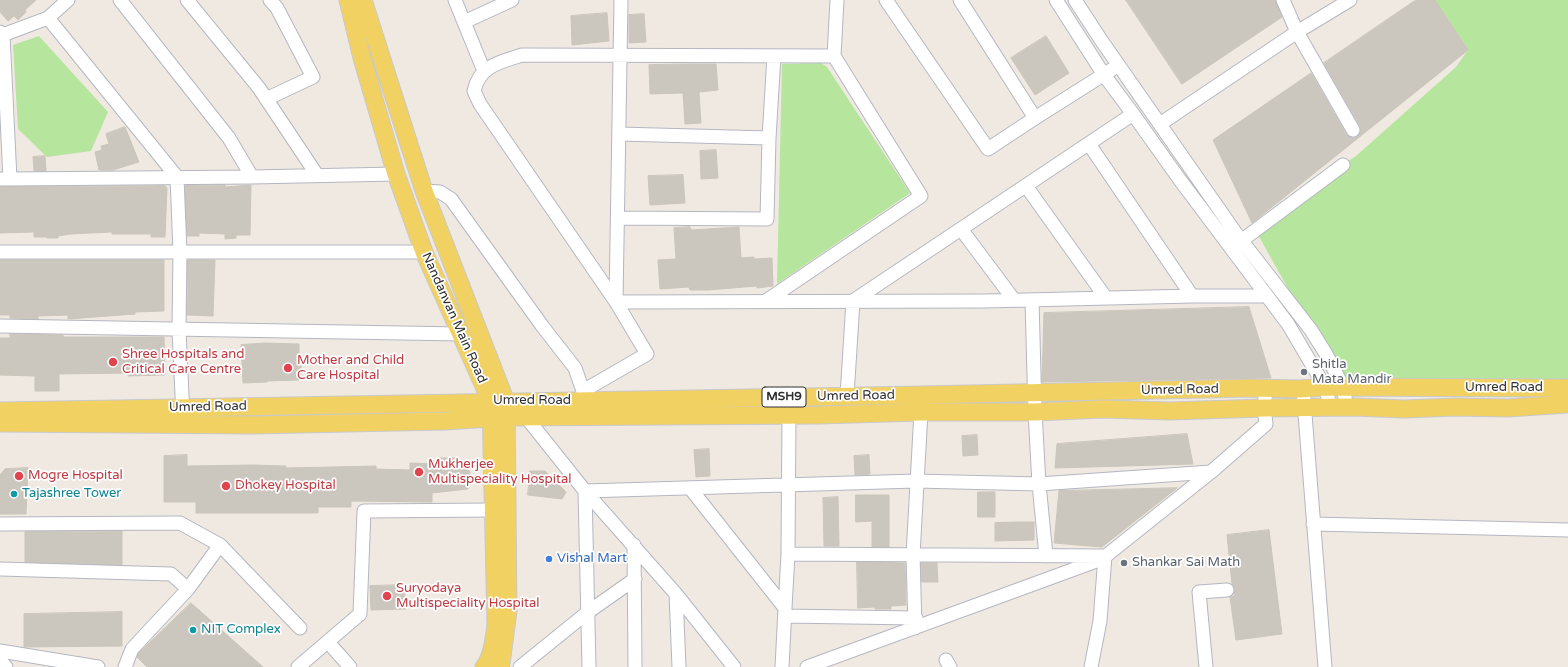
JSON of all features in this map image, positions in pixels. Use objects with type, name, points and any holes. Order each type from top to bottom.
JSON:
[{"type":"main road","name":"Nandanvan Main Road","points":[[359,2],[362,58],[396,174],[424,252],[460,334],[498,409],[493,510],[496,625],[492,648],[487,664],[484,667]]},
{"type":"main road","points":[[359,2],[498,409],[508,611],[501,664],[499,667]]},
{"type":"main road","name":"Umred Road","points":[[0,411],[183,408],[526,410],[583,403],[847,396],[1266,388],[1304,389],[1326,387],[1568,388]]},
{"type":"main road","points":[[1475,388],[1476,407]]},
{"type":"main road","points":[[1193,390],[1194,410]]},
{"type":"main road","points":[[583,403],[789,415],[921,412],[1035,412],[1103,409],[1194,410],[1264,408],[1508,408],[1568,404]]},
{"type":"main road","points":[[0,423],[183,425],[445,421],[498,409]]},
{"type":"street","points":[[68,0],[48,18],[1,35],[5,179],[396,174]]},
{"type":"street","points":[[120,0],[229,138],[252,177]]},
{"type":"street","points":[[187,0],[259,88],[317,175]]},
{"type":"street","points":[[266,99],[312,77],[277,8],[270,0]]},
{"type":"street","points":[[455,0],[484,71]]},
{"type":"street","points":[[464,22],[512,0]]},
{"type":"street","points":[[616,302],[621,0]]},
{"type":"street","points":[[766,301],[921,196],[834,56],[837,0]]},
{"type":"street","points":[[886,0],[988,149],[1119,65]]},
{"type":"street","points":[[960,0],[1035,118]]},
{"type":"street","points":[[1056,0],[1104,75],[1166,161],[1288,324],[1340,408]]},
{"type":"street","points":[[1284,0],[1297,32],[1354,130]]},
{"type":"street","points":[[1160,124],[1297,32],[1350,0]]},
{"type":"street","points":[[1080,2],[1119,65],[1241,241],[1311,330],[1326,354],[1343,387],[1340,408]]},
{"type":"street","points":[[48,18],[177,177],[180,252],[179,330],[183,425]]},
{"type":"street","points":[[424,191],[440,192],[452,199],[543,327],[575,368],[583,403],[647,354],[616,302],[480,104],[474,91],[475,83],[484,71],[497,63],[522,55],[834,56]]},
{"type":"street","points":[[618,218],[767,219],[769,138],[774,56]]},
{"type":"street","points":[[853,301],[1133,114]]},
{"type":"street","points":[[619,134],[769,138]]},
{"type":"street","points":[[1089,144],[1192,296]]},
{"type":"street","points":[[1241,241],[1343,165]]},
{"type":"street","points":[[1026,186],[1106,298]]},
{"type":"street","points":[[961,229],[1014,300]]},
{"type":"street","points":[[0,252],[424,252]]},
{"type":"street","points":[[616,302],[1032,300],[1192,296],[1266,296]]},
{"type":"street","points":[[1032,300],[1035,412],[1039,484],[1046,556]]},
{"type":"street","points":[[847,396],[853,301]]},
{"type":"street","points":[[0,326],[460,334]]},
{"type":"street","points":[[809,667],[916,623],[1102,559],[1211,472],[1266,424],[1264,408],[1266,388]]},
{"type":"street","points":[[1304,389],[1324,667]]},
{"type":"street","points":[[526,410],[586,491],[676,594],[734,667]]},
{"type":"street","points":[[916,623],[913,554],[921,412]]},
{"type":"street","points":[[782,667],[788,554],[789,415]]},
{"type":"street","points":[[586,491],[916,481],[1039,484],[1211,472]]},
{"type":"street","points":[[690,488],[786,612],[916,623]]},
{"type":"street","points":[[586,491],[589,667]]},
{"type":"street","points":[[298,667],[360,614],[364,511],[493,510]]},
{"type":"street","points":[[0,524],[180,523],[220,546],[300,628]]},
{"type":"street","points":[[1314,524],[1568,530]]},
{"type":"street","points":[[634,545],[634,667]]},
{"type":"street","points":[[125,667],[132,650],[188,589],[220,546]]},
{"type":"street","points":[[788,554],[1105,556]]},
{"type":"street","points":[[1091,667],[1100,621],[1105,556]]},
{"type":"street","points":[[0,569],[171,574],[188,589]]},
{"type":"street","points":[[520,667],[588,612],[635,579]]},
{"type":"street","points":[[1206,667],[1199,592],[1227,590]]},
{"type":"street","points":[[676,594],[679,667]]},
{"type":"street","points":[[328,642],[350,667]]},
{"type":"street","points":[[0,651],[98,667]]},
{"type":"street","points":[[0,660],[6,667]]},
{"type":"green space","points":[[1435,0],[1568,0],[1568,388],[1343,387],[1252,224],[1356,156],[1456,67],[1468,50]]},
{"type":"green space","points":[[39,36],[108,112],[91,151],[47,157],[18,129],[13,45]]},
{"type":"green space","points":[[821,63],[827,67],[910,193],[777,284],[782,64]]},
{"type":"building","points":[[0,0],[36,0],[25,10],[26,12],[18,20],[14,16],[8,21],[0,12]]},
{"type":"building","points":[[1126,0],[1275,0],[1282,17],[1182,84]]},
{"type":"building","points":[[1416,0],[1435,0],[1468,50],[1252,223],[1213,140],[1311,73],[1346,134],[1353,138],[1357,137],[1361,130],[1360,126],[1324,63]]},
{"type":"building","points":[[607,13],[609,41],[572,45],[571,16]]},
{"type":"building","points":[[644,14],[646,42],[629,43],[629,15]]},
{"type":"building","points":[[1046,36],[1069,73],[1035,95],[1011,58]]},
{"type":"building","points":[[716,64],[718,90],[699,92],[701,123],[685,124],[683,93],[650,94],[649,65]]},
{"type":"building","points":[[125,127],[139,162],[113,170],[99,170],[95,152],[102,150],[101,146],[109,144],[106,134]]},
{"type":"building","points":[[716,150],[718,178],[701,179],[700,151]]},
{"type":"building","points":[[45,156],[46,171],[34,171],[33,157]]},
{"type":"building","points":[[683,175],[685,203],[650,205],[648,176]]},
{"type":"building","points":[[225,185],[225,187],[251,185],[250,235],[236,235],[236,238],[225,239],[225,234],[199,233],[199,236],[187,236],[185,186]]},
{"type":"building","points":[[165,186],[167,188],[165,237],[151,237],[151,234],[112,234],[112,232],[70,234],[58,236],[58,238],[47,238],[34,237],[34,232],[0,233],[0,187]]},
{"type":"building","points":[[690,227],[691,230],[739,227],[741,258],[772,258],[773,286],[708,290],[690,290],[689,287],[660,289],[658,260],[676,259],[674,228]]},
{"type":"building","points":[[0,260],[164,260],[164,311],[135,312],[135,314],[68,319],[68,315],[38,316],[38,319],[10,318],[10,315],[0,315]]},
{"type":"building","points":[[188,260],[215,260],[213,316],[187,315]]},
{"type":"building","points":[[1249,307],[1271,378],[1042,382],[1044,313]]},
{"type":"building","points":[[10,334],[63,335],[63,337],[164,337],[165,375],[128,376],[129,373],[59,374],[59,391],[35,391],[35,376],[0,375],[0,338],[10,338]]},
{"type":"building","points":[[265,343],[299,344],[301,375],[299,375],[299,380],[243,383],[241,345]]},
{"type":"building","points":[[1187,434],[1193,464],[1055,468],[1057,444]]},
{"type":"building","points":[[977,435],[978,455],[963,456],[962,436]]},
{"type":"building","points":[[709,449],[710,476],[696,477],[694,450]]},
{"type":"building","points":[[187,455],[187,466],[253,465],[286,466],[286,468],[376,466],[376,469],[410,470],[410,463],[437,464],[438,458],[457,458],[467,465],[470,473],[468,489],[432,493],[432,502],[351,501],[351,507],[318,507],[318,513],[196,513],[196,502],[164,502],[164,456]]},
{"type":"building","points":[[869,455],[870,474],[855,475],[854,456]]},
{"type":"building","name":"Tajashree Tower","points":[[28,468],[26,514],[0,514],[0,475],[5,469]]},
{"type":"building","points":[[530,471],[545,471],[566,492],[562,499],[528,495]]},
{"type":"building","points":[[1177,488],[1102,547],[1054,543],[1059,491]]},
{"type":"building","points":[[978,492],[995,492],[995,517],[978,517]]},
{"type":"building","points":[[856,495],[889,495],[889,547],[872,547],[872,521],[856,522]]},
{"type":"building","points":[[838,497],[839,546],[824,546],[823,498]]},
{"type":"building","points":[[1034,522],[1034,540],[995,541],[995,523]]},
{"type":"building","points":[[1269,530],[1282,634],[1236,640],[1230,597],[1234,596],[1235,589],[1232,584],[1227,535]]},
{"type":"building","points":[[122,531],[122,565],[25,562],[25,532]]},
{"type":"building","points":[[857,562],[905,563],[906,605],[891,606],[891,609],[875,609],[875,607],[858,608]]},
{"type":"building","points":[[921,563],[937,563],[938,582],[922,582]]},
{"type":"building","points":[[404,585],[406,609],[371,610],[370,586]]},
{"type":"building","name":"NIT Complex","points":[[191,603],[263,667],[147,667],[137,657],[138,654]]},
{"type":"building","points":[[122,612],[122,646],[24,647],[24,614]]},
{"type":"place","name":"Shree Hospitals and Critical Care Centre","points":[[113,362]]},
{"type":"place","name":"Mother and Child Care Hospital","points":[[288,368]]},
{"type":"place","name":"Shitla Mata Mandir","points":[[1304,372]]},
{"type":"place","name":"Mukherjee Multispeciality Hospital","points":[[419,472]]},
{"type":"place","name":"Mogre Hospital","points":[[19,476]]},
{"type":"place","name":"Dhokey Hospital","points":[[226,486]]},
{"type":"place","name":"Tajashree Tower","points":[[14,494]]},
{"type":"place","name":"Vishal Mart","points":[[549,559]]},
{"type":"place","name":"Shankar Sai Math","points":[[1124,563]]},
{"type":"place","name":"Suryodaya Multispeciality Hospital","points":[[387,596]]},
{"type":"place","name":"NIT Complex","points":[[193,630]]}]
